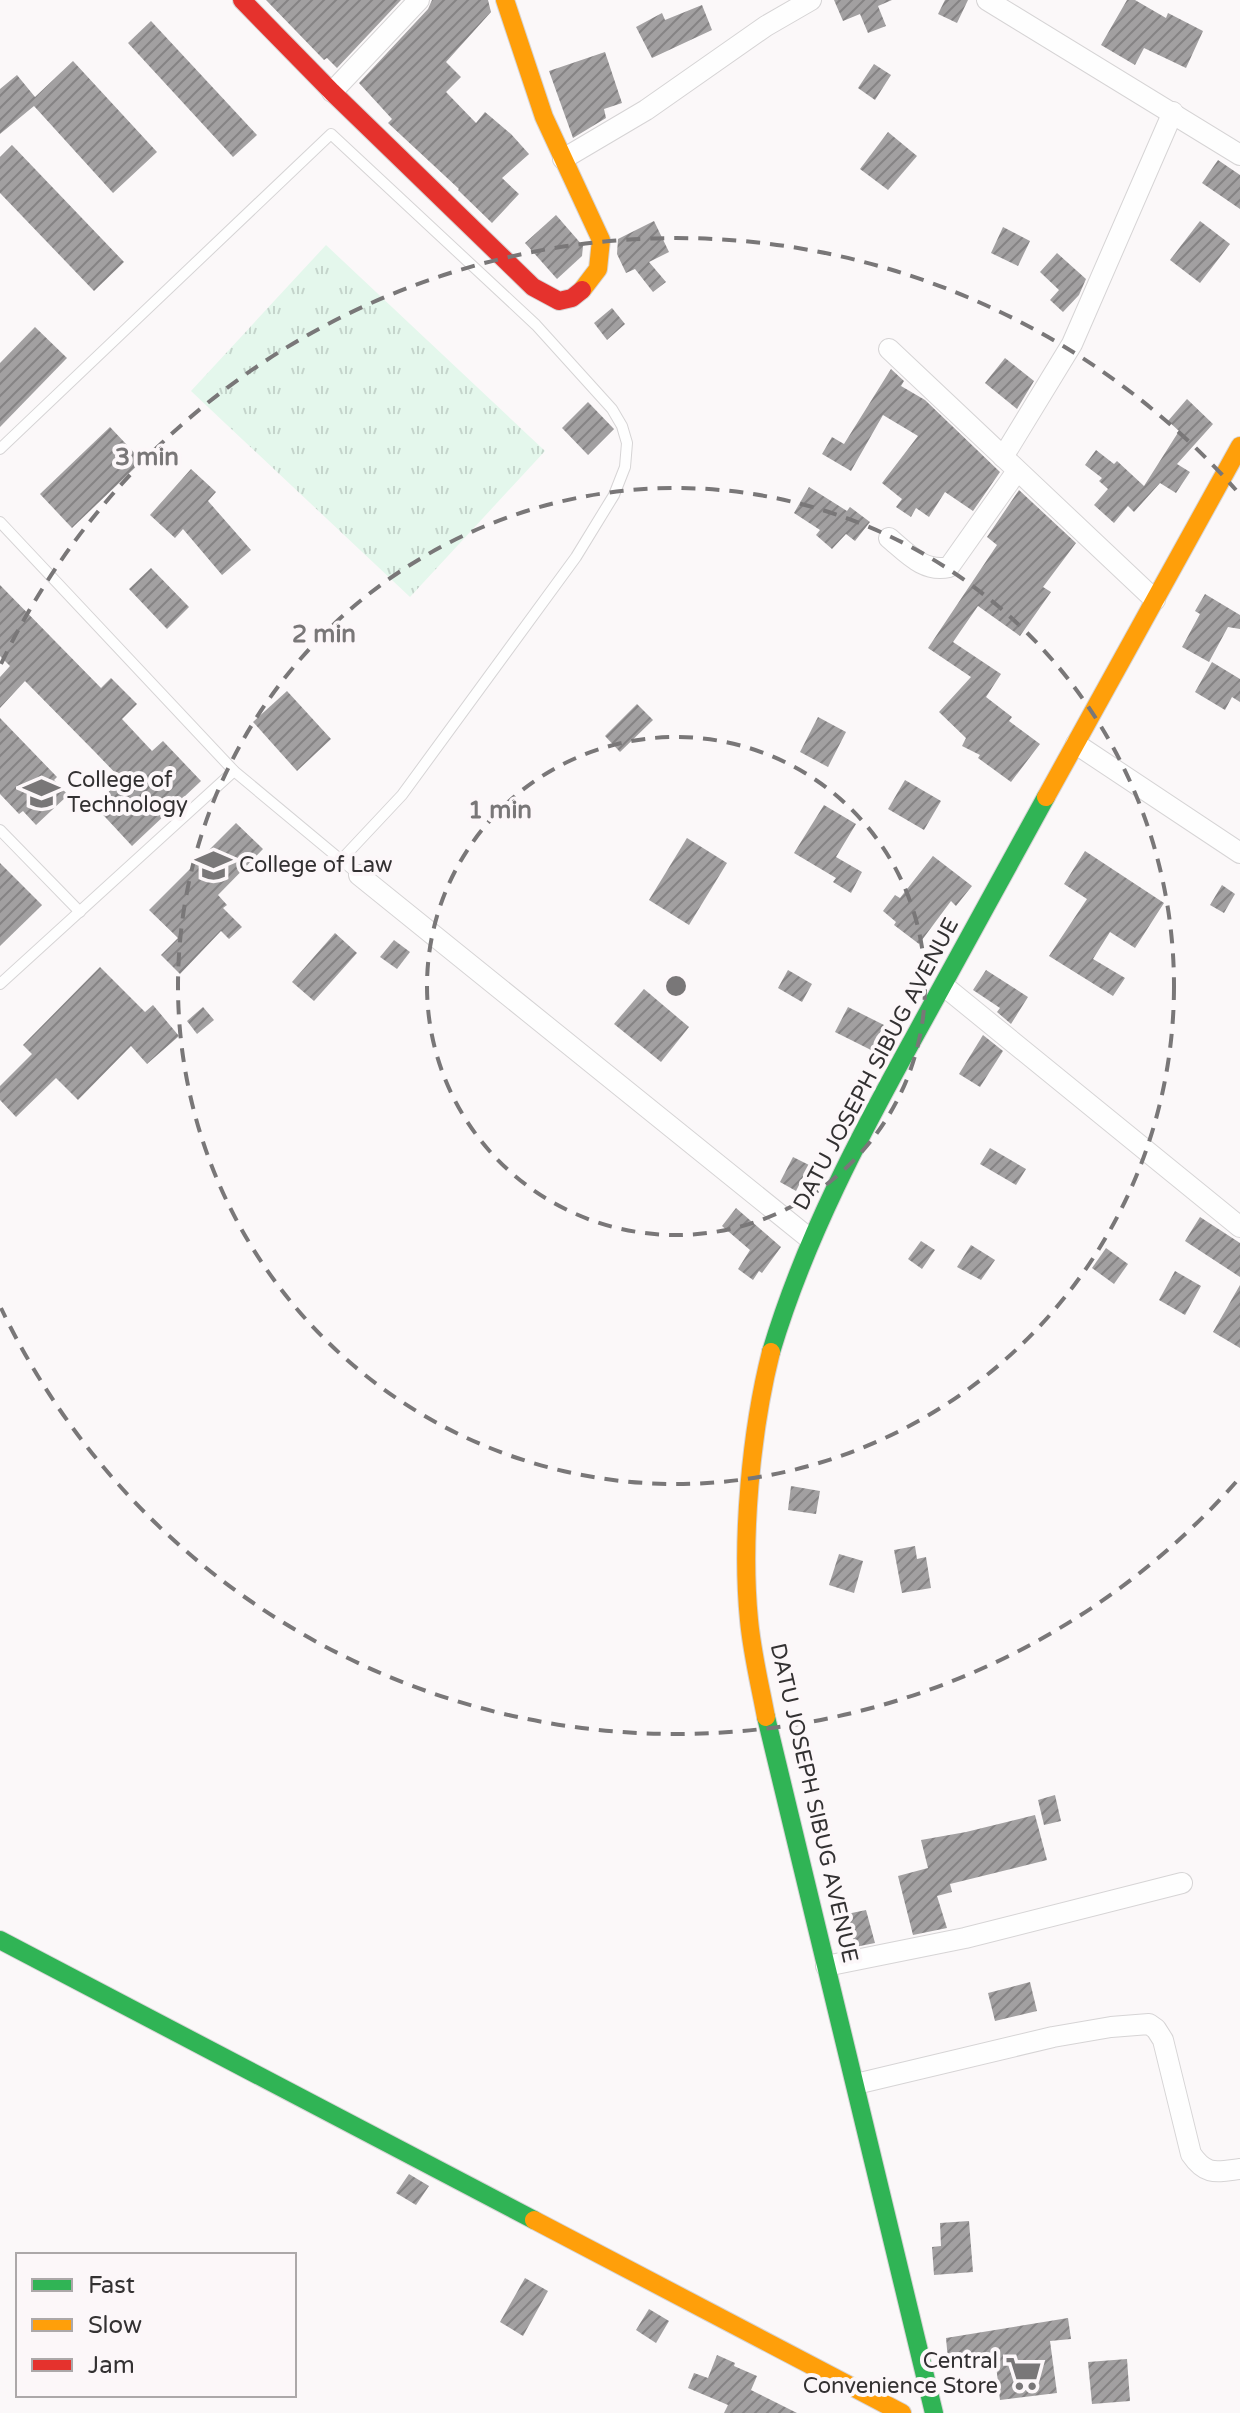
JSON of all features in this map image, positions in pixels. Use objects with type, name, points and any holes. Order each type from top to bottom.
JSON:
[{"type":"main road","points":[[242,0],[533,287],[559,301],[572,298],[589,284],[598,269],[601,254],[596,225],[563,159],[531,82],[505,0]]},
{"type":"main road","name":"DATU JOSEPH SIBUG AVENUE","points":[[934,2413],[768,1727],[749,1618],[749,1502],[760,1402],[775,1339],[810,1239],[855,1147],[1240,446]]},
{"type":"main road","points":[[0,1940],[902,2413]]},
{"type":"street","points":[[332,92],[419,0]]},
{"type":"street","points":[[563,159],[646,110],[766,26],[811,0]]},
{"type":"street","points":[[987,0],[1240,155]]},
{"type":"street","points":[[889,538],[927,568],[938,570],[949,567],[1010,464],[1072,344],[1173,112]]},
{"type":"street","points":[[889,349],[1155,600]]},
{"type":"street","points":[[1076,744],[1240,853]]},
{"type":"street","points":[[359,875],[810,1239]]},
{"type":"street","points":[[944,986],[1240,1227]]},
{"type":"street","points":[[826,1966],[965,1938],[1182,1883]]},
{"type":"street","points":[[856,2084],[1053,2037],[1149,2024],[1163,2040],[1191,2154],[1209,2172],[1240,2169]]},
{"type":"lane","points":[[0,449],[331,134],[536,325],[612,409],[627,443],[625,467],[614,495],[576,557],[402,795],[341,860]]},
{"type":"lane","points":[[0,522],[234,771],[359,875]]},
{"type":"lane","points":[[0,984],[234,771]]},
{"type":"lane","points":[[0,830],[80,912]]},
{"type":"green space","points":[[326,245],[545,451],[410,597],[191,391]]},
{"type":"building","points":[[266,0],[401,0],[337,68],[327,58],[324,60]]},
{"type":"building","points":[[432,0],[488,0],[491,12],[446,62],[461,77],[446,92],[476,123],[485,112],[529,154],[502,178],[519,194],[492,223],[388,123],[392,119],[359,83],[428,9]]},
{"type":"building","points":[[834,0],[892,0],[878,6],[886,26],[868,33],[860,14],[843,21]]},
{"type":"building","points":[[945,0],[968,0],[957,23],[938,14]]},
{"type":"building","points":[[1127,0],[1135,0],[1166,18],[1168,13],[1203,31],[1186,68],[1144,48],[1135,65],[1101,45]]},
{"type":"building","points":[[702,5],[712,30],[652,58],[636,27],[662,13],[665,20]]},
{"type":"building","points":[[151,21],[257,135],[233,157],[128,43]]},
{"type":"building","points":[[605,52],[622,103],[604,109],[606,118],[573,138],[549,71]]},
{"type":"building","points":[[73,61],[157,152],[113,193],[34,106],[0,134],[0,89],[17,75],[35,97]]},
{"type":"building","points":[[874,64],[891,75],[875,100],[858,88]]},
{"type":"building","points":[[888,132],[917,156],[888,190],[860,169]]},
{"type":"building","points":[[12,145],[124,262],[94,291],[0,193],[0,157]]},
{"type":"building","points":[[1218,160],[1240,175],[1240,209],[1202,183]]},
{"type":"building","points":[[556,215],[583,246],[582,256],[557,279],[525,243]]},
{"type":"building","points":[[654,221],[669,252],[649,262],[666,282],[653,292],[635,269],[626,273],[617,254],[618,239]]},
{"type":"building","points":[[1200,221],[1230,244],[1200,283],[1170,260]]},
{"type":"building","points":[[1003,227],[1030,241],[1018,266],[991,253]]},
{"type":"building","points":[[1057,253],[1086,279],[1079,295],[1063,312],[1050,300],[1059,290],[1040,272]]},
{"type":"building","points":[[612,308],[625,324],[607,340],[594,323]]},
{"type":"building","points":[[35,327],[67,358],[0,427],[0,363]]},
{"type":"building","points":[[1005,358],[1034,381],[1017,409],[985,383]]},
{"type":"building","points":[[891,369],[904,381],[901,386],[925,400],[1000,472],[973,511],[945,492],[929,517],[916,508],[911,517],[896,507],[902,499],[882,483],[918,436],[883,415],[851,471],[822,454],[832,437],[844,444]]},
{"type":"building","points":[[1187,399],[1213,424],[1177,464],[1190,472],[1176,493],[1160,483],[1134,512],[1128,506],[1114,523],[1094,505],[1108,489],[1099,481],[1102,478],[1085,465],[1096,450],[1114,464],[1117,461],[1144,486],[1179,431],[1168,421]]},
{"type":"building","points":[[588,402],[614,429],[588,455],[562,428]]},
{"type":"building","points":[[110,427],[142,461],[72,528],[40,494]]},
{"type":"building","points":[[191,469],[216,492],[208,501],[251,550],[222,575],[183,529],[175,538],[150,515]]},
{"type":"building","points":[[809,487],[847,511],[850,507],[870,522],[855,541],[846,534],[832,549],[816,535],[820,530],[794,513]]},
{"type":"building","points":[[1019,490],[1076,543],[1043,587],[1051,592],[1020,636],[978,606],[953,642],[1001,674],[986,697],[1012,717],[1009,721],[1040,744],[1011,782],[978,758],[980,755],[962,746],[966,738],[939,712],[971,677],[928,648],[997,545],[987,537]]},
{"type":"building","points":[[151,568],[189,607],[167,629],[129,589]]},
{"type":"building","points":[[0,585],[101,688],[111,678],[137,704],[122,719],[152,751],[163,741],[201,781],[132,846],[94,805],[122,780],[25,681],[0,708],[0,677],[10,666],[0,656]]},
{"type":"building","points":[[1205,594],[1240,615],[1240,629],[1228,627],[1209,662],[1182,647],[1200,614],[1195,611]]},
{"type":"building","points":[[1212,662],[1240,679],[1240,702],[1232,697],[1225,710],[1195,692]]},
{"type":"building","points":[[287,691],[331,739],[297,771],[253,722]]},
{"type":"building","points":[[637,704],[653,720],[620,752],[605,736]]},
{"type":"building","points":[[818,717],[846,732],[828,767],[800,752]]},
{"type":"building","points":[[0,718],[57,777],[54,780],[68,795],[36,825],[23,811],[19,814],[0,794]]},
{"type":"building","points":[[905,780],[941,801],[924,830],[888,809]]},
{"type":"building","points":[[824,805],[856,824],[836,857],[862,872],[851,893],[833,882],[836,878],[794,853]]},
{"type":"building","points":[[236,823],[263,849],[218,895],[227,905],[223,908],[242,927],[229,939],[221,931],[180,974],[161,955],[178,938],[149,910]]},
{"type":"building","points":[[687,838],[727,863],[689,925],[649,900]]},
{"type":"building","points":[[1085,851],[1164,903],[1135,948],[1110,932],[1093,959],[1125,978],[1113,996],[1049,956],[1087,899],[1064,884]]},
{"type":"building","points":[[933,856],[972,886],[956,906],[951,901],[919,944],[894,925],[896,922],[883,911],[895,895],[900,898]]},
{"type":"building","points":[[0,863],[42,905],[0,946]]},
{"type":"building","points":[[1222,885],[1235,894],[1224,913],[1210,905]]},
{"type":"building","points":[[335,933],[357,953],[314,1001],[292,982]]},
{"type":"building","points":[[394,940],[410,952],[397,969],[380,957]]},
{"type":"building","points":[[100,967],[145,1012],[153,1005],[179,1036],[147,1064],[131,1046],[78,1100],[56,1078],[16,1117],[0,1100],[0,1086],[32,1054],[23,1045]]},
{"type":"building","points":[[788,970],[812,984],[802,1002],[778,988]]},
{"type":"building","points":[[986,970],[1028,997],[1011,1024],[997,1012],[1000,1008],[973,990]]},
{"type":"building","points":[[644,989],[689,1027],[661,1062],[614,1024]]},
{"type":"building","points":[[203,1007],[214,1020],[197,1034],[187,1021]]},
{"type":"building","points":[[848,1007],[884,1025],[871,1050],[835,1032]]},
{"type":"building","points":[[983,1035],[1003,1051],[980,1087],[959,1074]]},
{"type":"building","points":[[990,1148],[1026,1169],[1016,1185],[980,1164]]},
{"type":"building","points":[[793,1157],[809,1165],[796,1191],[780,1182]]},
{"type":"building","points":[[736,1208],[781,1247],[753,1280],[738,1269],[750,1250],[722,1226]]},
{"type":"building","points":[[1200,1217],[1240,1243],[1240,1277],[1185,1241]]},
{"type":"building","points":[[921,1241],[935,1250],[922,1269],[908,1259]]},
{"type":"building","points":[[971,1245],[995,1260],[981,1280],[957,1267]]},
{"type":"building","points":[[1106,1248],[1128,1264],[1114,1284],[1092,1268]]},
{"type":"building","points":[[1175,1271],[1201,1286],[1185,1315],[1159,1300]]},
{"type":"building","points":[[1240,1285],[1240,1348],[1213,1332]]},
{"type":"building","points":[[791,1486],[820,1491],[816,1514],[788,1510]]},
{"type":"building","points":[[915,1546],[917,1559],[926,1557],[931,1588],[902,1593],[894,1550]]},
{"type":"building","points":[[839,1554],[863,1561],[854,1593],[829,1585]]},
{"type":"building","points":[[1055,1795],[1061,1821],[1044,1825],[1038,1800]]},
{"type":"building","points":[[1035,1815],[1047,1860],[950,1884],[952,1892],[937,1896],[947,1928],[913,1935],[898,1876],[928,1868],[921,1840]]},
{"type":"building","points":[[866,1910],[875,1943],[855,1947],[847,1914]]},
{"type":"building","points":[[1030,1982],[1037,2011],[995,2021],[988,1993]]},
{"type":"building","points":[[409,2174],[429,2186],[416,2205],[396,2193]]},
{"type":"building","points":[[969,2221],[973,2272],[934,2275],[932,2247],[941,2246],[940,2223]]},
{"type":"building","points":[[525,2278],[548,2291],[523,2336],[500,2322]]},
{"type":"building","points":[[649,2309],[669,2321],[656,2343],[636,2330]]},
{"type":"building","points":[[1068,2318],[1071,2339],[1050,2341],[1057,2393],[1000,2400],[995,2356],[948,2360],[946,2338]]},
{"type":"building","points":[[717,2355],[757,2376],[751,2390],[797,2413],[724,2413],[728,2405],[688,2388],[694,2373],[708,2378]]},
{"type":"building","points":[[1127,2359],[1130,2401],[1092,2404],[1088,2362]]},
{"type":"traffic: fast","points":[[771,1352],[800,1268],[855,1148],[1046,797]]},
{"type":"traffic: fast","points":[[766,1717],[934,2413]]},
{"type":"traffic: fast","points":[[0,1940],[534,2220]]},
{"type":"traffic: slow","points":[[505,0],[544,117],[601,240],[598,269],[582,290]]},
{"type":"traffic: slow","points":[[1046,797],[1240,446]]},
{"type":"traffic: slow","points":[[766,1717],[750,1632],[746,1555],[753,1450],[771,1352]]},
{"type":"traffic: slow","points":[[534,2220],[902,2413]]},
{"type":"traffic: jam","points":[[242,0],[533,287],[559,301],[572,298],[582,290]]},
{"type":"place","name":"College of Technology","points":[[41,793]]},
{"type":"place","name":"College of Law","points":[[213,865]]},
{"type":"place","name":"Central Convenience Store","points":[[1024,2374]]}]
